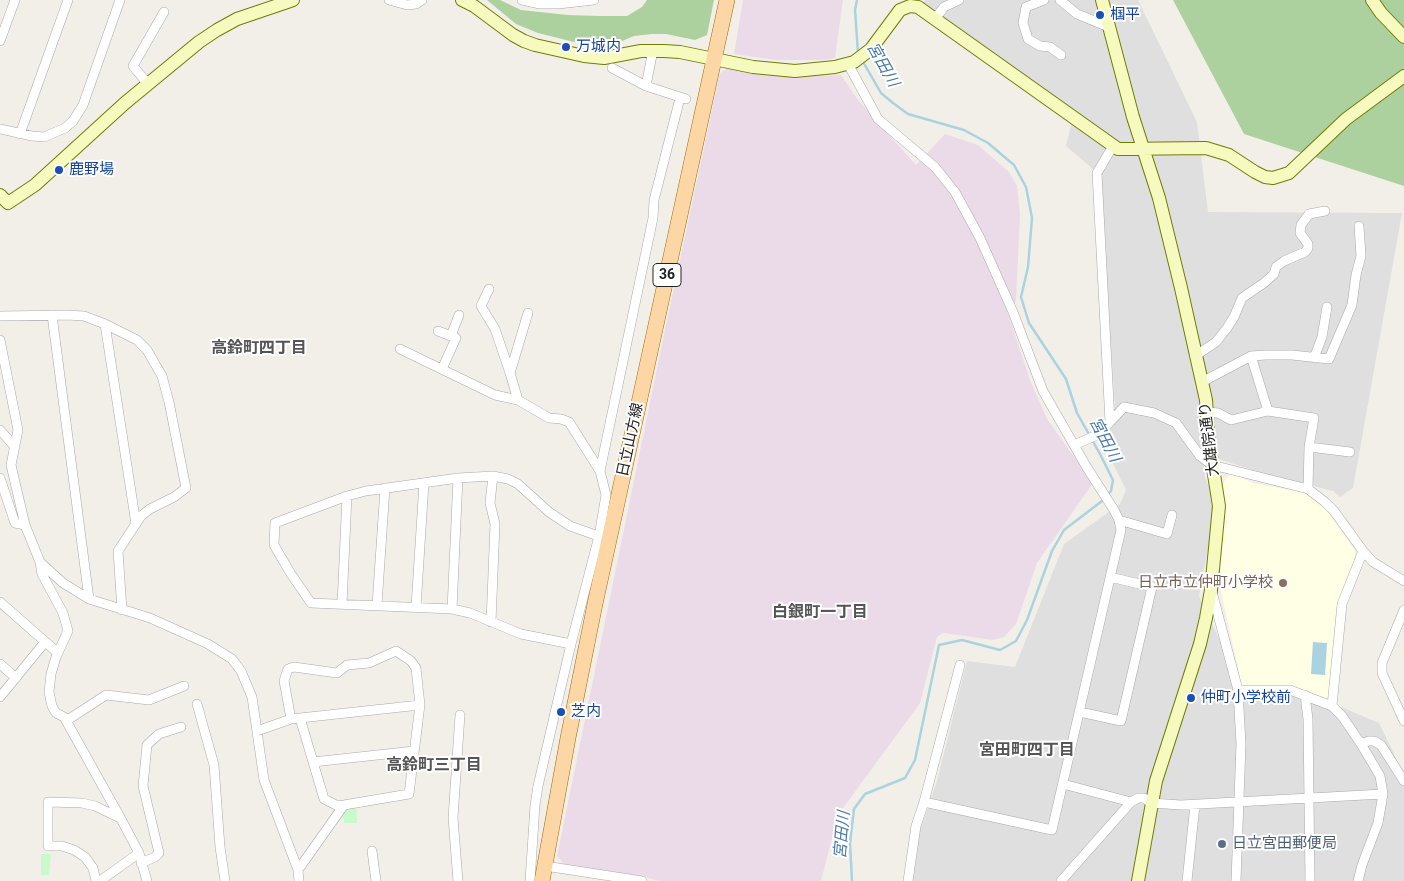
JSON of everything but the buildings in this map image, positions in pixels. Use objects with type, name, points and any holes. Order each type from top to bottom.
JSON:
[{"type":"main road","name":"日立山方線","points":[[534,878],[545,866],[604,538],[715,60],[727,0]]},
{"type":"street","points":[[0,41],[15,0]]},
{"type":"street","points":[[20,134],[68,0]]},
{"type":"street","points":[[3,203],[49,173],[148,84],[217,30],[237,18],[293,0]]},
{"type":"street","points":[[389,0],[406,5],[416,4],[422,0]]},
{"type":"street","points":[[462,0],[474,6],[513,35],[535,45],[594,58],[614,57],[653,50],[680,52],[773,70],[795,71],[828,68],[851,63],[866,54],[900,10],[909,3],[918,7],[1113,146],[1125,150],[1206,148],[1229,154],[1265,177],[1280,177],[1288,173],[1354,113],[1404,76]]},
{"type":"street","points":[[522,0],[540,4],[558,4],[594,0]]},
{"type":"street","points":[[935,19],[944,7],[959,0]]},
{"type":"street","points":[[1044,0],[1026,6],[1023,23],[1028,39],[1040,46],[1050,47],[1060,55]]},
{"type":"street","points":[[1060,0],[1077,14],[1109,27]]},
{"type":"street","name":"大雄院通り","points":[[1102,0],[1133,117],[1159,198],[1196,356],[1208,412],[1209,443],[1219,506],[1212,590],[1200,644],[1156,781],[1138,881]]},
{"type":"street","points":[[1372,0],[1381,13],[1404,36]]},
{"type":"street","points":[[0,129],[44,137],[65,128],[74,120],[82,105],[116,1]]},
{"type":"street","points":[[148,84],[133,66],[164,12]]},
{"type":"street","points":[[646,86],[653,50]]},
{"type":"street","points":[[851,63],[878,119],[935,167],[955,192],[980,238],[1013,312],[1043,391],[1119,520],[1121,530],[1052,830],[924,802]]},
{"type":"street","points":[[600,471],[653,218],[654,200],[683,99],[646,86],[612,68]]},
{"type":"street","points":[[1110,422],[1097,173],[1113,146]]},
{"type":"street","points":[[1196,356],[1216,342],[1234,317],[1242,298],[1264,284],[1274,274],[1276,267],[1284,261],[1305,252],[1308,244],[1300,233],[1301,225],[1309,214],[1325,212]]},
{"type":"street","points":[[1202,382],[1251,356],[1266,354],[1330,359],[1352,305],[1361,256],[1359,226]]},
{"type":"street","points":[[489,289],[481,306],[495,329],[518,400]]},
{"type":"street","points":[[1314,358],[1322,336],[1327,307]]},
{"type":"street","points":[[510,373],[528,313]]},
{"type":"street","points":[[52,315],[89,599]]},
{"type":"street","points":[[451,336],[459,315]]},
{"type":"street","points":[[0,316],[84,316],[106,324],[137,340],[147,350],[162,376],[186,488],[174,497],[150,509],[136,524],[118,551],[122,610]]},
{"type":"street","points":[[106,324],[136,524]]},
{"type":"street","points":[[438,331],[456,338],[442,369]]},
{"type":"street","points":[[0,340],[18,430],[11,465],[25,525],[40,562],[42,574],[63,613],[68,631],[51,674],[49,692],[52,706],[56,713],[64,717],[121,819],[139,853],[147,881]]},
{"type":"street","points":[[400,350],[494,395],[518,400],[549,418],[569,422],[600,471],[606,495],[604,538],[571,644],[535,805],[534,878],[522,881]]},
{"type":"street","points":[[1251,356],[1268,411]]},
{"type":"street","points":[[1074,444],[1097,435],[1124,407],[1162,416],[1176,423],[1200,456],[1212,465],[1308,489],[1334,511],[1363,551],[1384,570],[1404,581]]},
{"type":"street","points":[[1208,412],[1218,413],[1230,420],[1268,411],[1314,418],[1309,447],[1308,489]]},
{"type":"street","points":[[0,430],[15,447]]},
{"type":"street","points":[[1309,447],[1350,452]]},
{"type":"street","points":[[571,644],[521,634],[470,613],[452,609],[311,603],[274,545],[275,524],[347,496],[384,488],[458,478],[493,476],[508,479],[518,484],[562,522],[604,538]]},
{"type":"street","points":[[491,622],[495,524],[490,502],[493,476]]},
{"type":"street","points":[[0,478],[16,523],[25,525]]},
{"type":"street","points":[[452,609],[458,478]]},
{"type":"street","points":[[416,608],[424,483]]},
{"type":"street","points":[[377,605],[384,488]]},
{"type":"street","points":[[342,604],[347,496]]},
{"type":"street","points":[[1119,520],[1167,534],[1172,515]]},
{"type":"street","points":[[1332,706],[1342,604],[1363,551]]},
{"type":"street","points":[[40,562],[63,584],[89,599],[150,618],[208,644],[232,659],[241,672],[252,697],[264,780],[298,870],[300,881]]},
{"type":"street","points":[[1080,712],[1121,721],[1152,587],[1110,577]]},
{"type":"street","points":[[1212,590],[1238,690],[1241,744],[1236,881]]},
{"type":"street","points":[[0,602],[58,653]]},
{"type":"street","points":[[1404,610],[1382,663],[1382,673],[1404,722]]},
{"type":"street","points":[[0,697],[46,642]]},
{"type":"street","points":[[396,651],[411,661],[416,668],[420,705],[409,794],[338,806],[324,799],[313,762],[295,719],[284,681],[288,669],[294,667],[336,673],[347,665],[369,663],[396,651]]},
{"type":"street","points":[[0,664],[16,678]]},
{"type":"street","points":[[908,881],[916,826],[960,665]]},
{"type":"street","points":[[66,721],[106,695],[149,700],[184,686]]},
{"type":"street","points":[[1238,690],[1290,690],[1332,706],[1342,716],[1361,744],[1380,776],[1383,794],[1378,823],[1358,881]]},
{"type":"street","points":[[1305,695],[1308,719],[1310,881]]},
{"type":"street","points":[[197,704],[214,765],[220,848],[225,881]]},
{"type":"street","points":[[257,731],[295,719],[420,705]]},
{"type":"street","points":[[458,881],[453,818],[460,715]]},
{"type":"street","points":[[142,863],[159,853],[143,786],[147,745],[159,734],[181,727]]},
{"type":"street","points":[[1361,744],[1374,741],[1381,745],[1404,781]]},
{"type":"street","points":[[313,762],[414,751]]},
{"type":"street","points":[[546,755],[564,760]]},
{"type":"street","points":[[1063,784],[1130,802],[1144,798],[1151,803],[1195,805],[1383,794]]},
{"type":"street","points":[[121,819],[95,806],[82,803],[48,802],[48,846],[62,846],[74,850],[85,857],[93,868],[98,881],[139,853]]},
{"type":"street","points":[[1060,881],[1130,802]]},
{"type":"street","points":[[298,870],[344,805]]},
{"type":"street","points":[[1187,881],[1195,805]]},
{"type":"street","points":[[372,851],[376,881]]},
{"type":"street","points":[[545,866],[642,881]]},
{"type":"shaded area","points":[[743,0],[843,0],[835,58],[824,60],[776,60],[734,54]]},
{"type":"shaded area","points":[[925,0],[1138,0],[1197,122],[1208,212],[1402,213],[1353,488],[1340,497],[1333,491],[1256,471],[1203,454],[1205,478],[1213,495],[1214,518],[1199,596],[1241,685],[1294,687],[1379,723],[1404,775],[1404,881],[903,881],[937,781],[967,661],[1015,667],[1064,544],[1120,504],[1126,490],[1103,444],[1115,409],[1100,175],[1066,146],[1074,113],[921,5]]},
{"type":"shaded area","points":[[728,68],[783,77],[841,75],[858,100],[916,165],[945,134],[978,145],[1009,172],[1017,186],[1020,214],[1016,302],[1006,308],[1030,380],[1047,419],[1093,483],[1037,563],[1016,624],[1004,637],[993,640],[943,633],[937,637],[920,703],[838,815],[821,881],[659,881],[642,876],[565,865],[557,856],[663,339],[720,73]]},
{"type":"shaded area","name":"日立市立仲町小学校","points":[[1231,473],[1253,483],[1306,493],[1315,498],[1322,504],[1354,549],[1353,567],[1336,613],[1330,696],[1326,699],[1289,686],[1242,685],[1221,592],[1220,574],[1224,517],[1222,484]]},
{"type":"green space","points":[[487,0],[500,0],[521,10],[568,15],[627,16],[642,7],[647,0],[714,0],[707,35],[695,40],[666,34],[652,34],[634,36],[615,44],[586,45],[538,33],[516,24]]},
{"type":"green space","points":[[1173,0],[1404,0],[1404,186],[1244,134]]},
{"type":"green space","points":[[356,803],[357,823],[344,823],[344,819],[337,815]]},
{"type":"green space","points":[[41,854],[51,854],[49,875],[41,875]]},
{"type":"water","points":[[1313,642],[1327,643],[1325,675],[1311,674]]},
{"type":"waterway","name":"宮田川","points":[[857,0],[855,10],[858,53]]},
{"type":"waterway","name":"宮田川","points":[[852,881],[850,843],[854,809],[865,794],[905,778],[915,760],[939,645],[962,640],[1000,650],[1016,641],[1027,620],[1052,551],[1064,530],[1102,501],[1111,491],[1113,480],[1077,413],[1066,379],[1029,323],[1021,297],[1028,267],[1032,218],[1026,187],[1014,165],[988,143],[964,130],[908,114],[881,93],[862,60]]},
{"type":"place","name":"椢平","points":[[1100,15]]},
{"type":"place","name":"万城内","points":[[566,47]]},
{"type":"place","name":"鹿野場","points":[[59,170]]},
{"type":"place","name":"日立市立仲町小学校","points":[[1283,583]]},
{"type":"place","name":"仲町小学校前","points":[[1191,698]]},
{"type":"place","name":"芝内","points":[[561,712]]},
{"type":"place","name":"日立宮田郵便局","points":[[1222,844]]},
{"type":"district","name":"高鈴町四丁目","points":[[259,349]]},
{"type":"district","name":"白銀町一丁目","points":[[820,613]]},
{"type":"district","name":"宮田町四丁目","points":[[1027,751]]},
{"type":"district","name":"高鈴町三丁目","points":[[434,766]]}]
